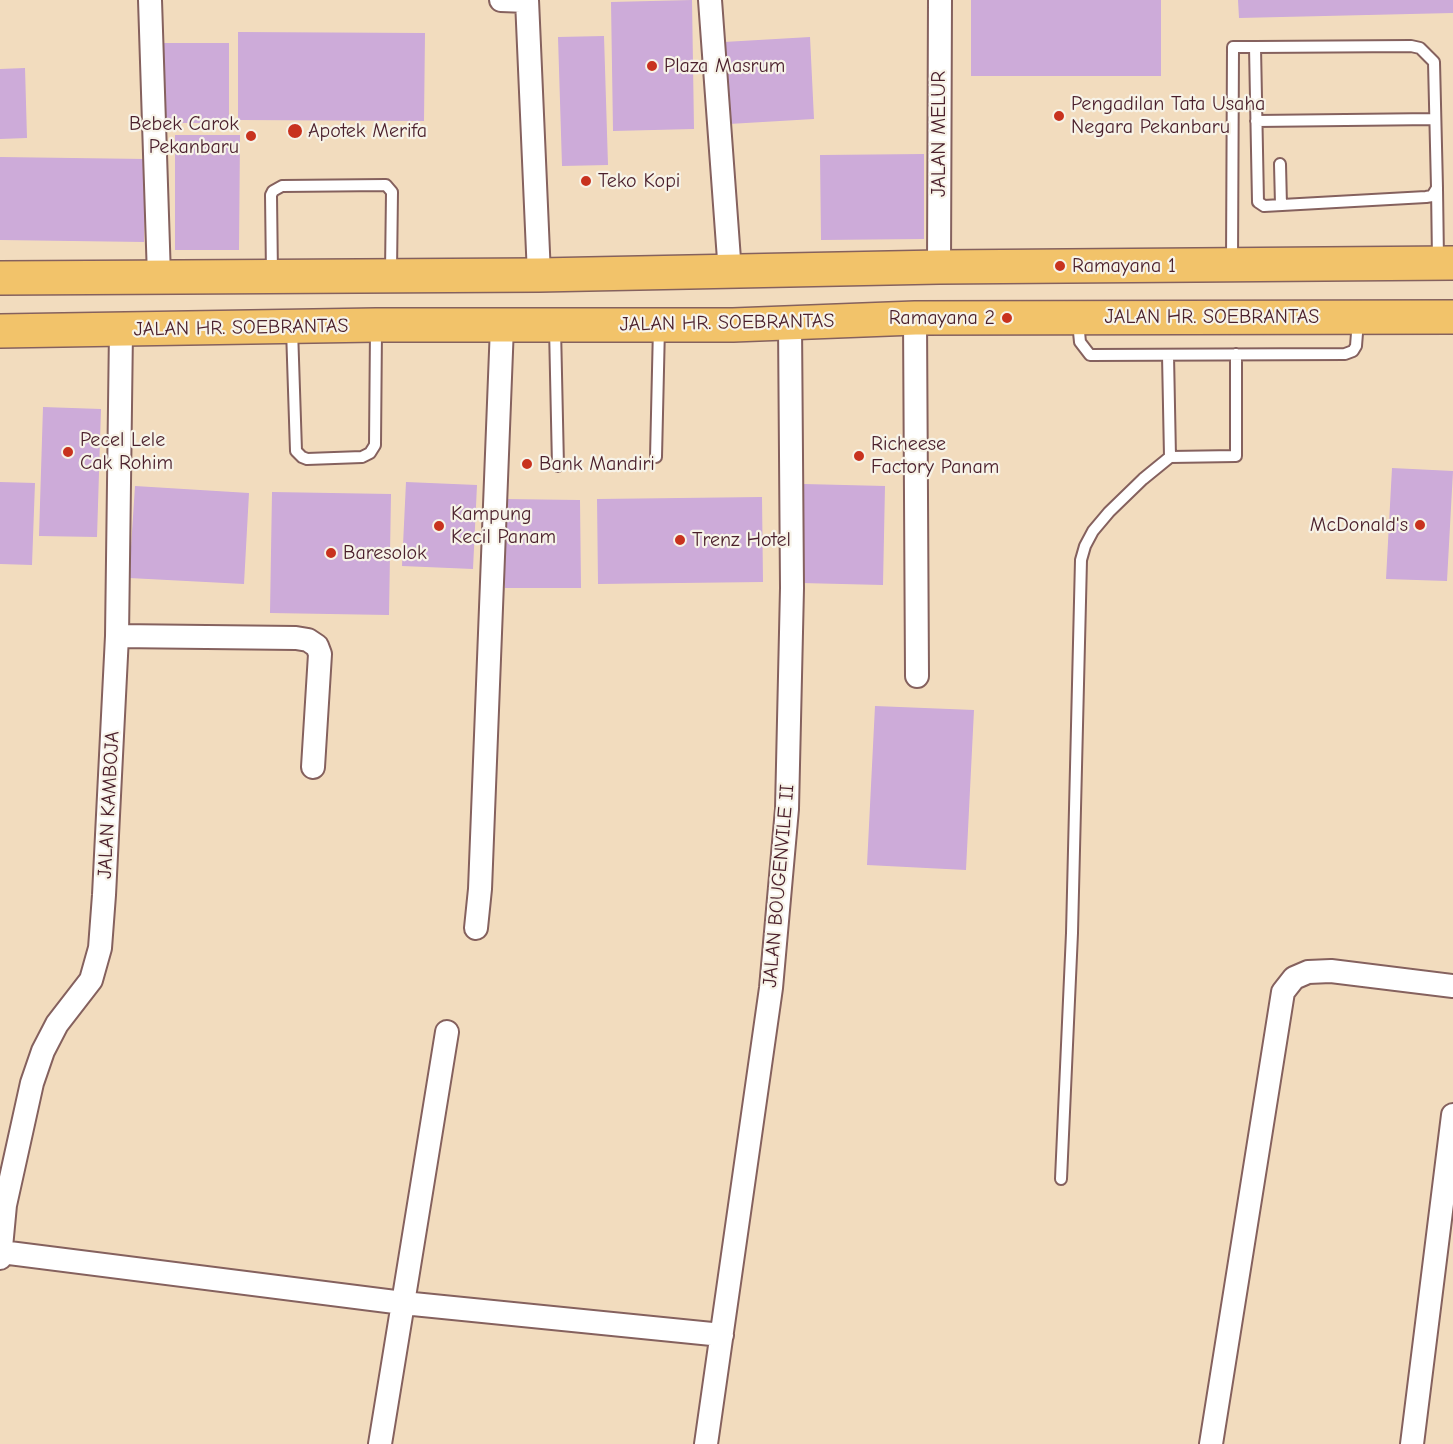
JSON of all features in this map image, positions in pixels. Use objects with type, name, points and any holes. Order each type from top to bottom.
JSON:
[{"type":"main road","points":[[0,279],[730,273],[939,267],[1232,263],[1446,263]]},
{"type":"main road","name":"JALAN HR. SOEBRANTAS","points":[[0,331],[376,325],[790,323],[915,318],[1453,317]]},
{"type":"street","points":[[150,0],[159,277]]},
{"type":"street","points":[[501,0],[527,0],[539,275]]},
{"type":"street","points":[[710,0],[730,273]]},
{"type":"street","name":"JALAN MELUR","points":[[939,267],[940,0]]},
{"type":"street","points":[[915,318],[918,676]]},
{"type":"street","name":"JALAN BOUGENVILE II","points":[[706,1444],[771,987],[787,809],[792,588],[790,323]]},
{"type":"street","points":[[476,928],[480,890],[502,326]]},
{"type":"street","name":"JALAN KAMBOJA","points":[[0,1255],[2,1205],[32,1083],[43,1051],[57,1024],[91,980],[100,948],[117,636],[121,330]]},
{"type":"street","points":[[117,636],[308,640],[317,646],[320,654],[313,767]]},
{"type":"street","points":[[1211,1444],[1283,992],[1294,978],[1308,972],[1331,971],[1453,986]]},
{"type":"street","points":[[380,1444],[447,1032]]},
{"type":"street","points":[[1412,1444],[1453,1115]]},
{"type":"street","points":[[0,1255],[404,1303],[722,1335]]},
{"type":"lane","points":[[1255,46],[1258,202],[1264,206],[1426,197],[1432,196],[1437,188]]},
{"type":"lane","points":[[1232,263],[1232,51],[1233,47],[1255,46],[1411,46],[1420,48],[1434,62],[1437,188],[1446,263]]},
{"type":"lane","points":[[1256,121],[1435,119]]},
{"type":"lane","points":[[1280,164],[1281,205]]},
{"type":"lane","points":[[272,277],[271,195],[273,191],[282,186],[386,185],[390,188],[392,192],[391,275]]},
{"type":"lane","points":[[1078,317],[1080,342],[1090,355],[1168,355],[1345,354],[1353,351],[1356,346],[1358,317]]},
{"type":"lane","points":[[656,457],[659,324]]},
{"type":"lane","points":[[292,327],[296,451],[307,459],[362,457],[370,453],[375,445],[376,325]]},
{"type":"lane","points":[[555,325],[558,466]]},
{"type":"lane","points":[[1061,1179],[1072,933],[1081,560],[1093,531],[1109,512],[1170,457],[1236,456],[1236,354]]},
{"type":"lane","points":[[1168,355],[1170,457]]},
{"type":"building","name":"Plaza Masrum","points":[[692,0],[694,129],[613,131],[611,2]]},
{"type":"building","points":[[971,0],[1161,0],[1161,76],[971,76]]},
{"type":"building","points":[[1238,0],[1453,0],[1453,13],[1239,18]]},
{"type":"building","points":[[238,32],[425,33],[424,121],[238,120]]},
{"type":"building","points":[[604,36],[608,165],[562,166],[558,37]]},
{"type":"building","points":[[810,37],[814,119],[729,124],[724,42]]},
{"type":"building","points":[[162,43],[229,43],[229,123],[162,123]]},
{"type":"building","points":[[25,68],[27,138],[0,139],[0,69]]},
{"type":"building","points":[[175,135],[240,135],[239,250],[175,250]]},
{"type":"building","points":[[924,154],[924,239],[821,240],[820,155]]},
{"type":"building","points":[[0,157],[146,159],[144,242],[0,240]]},
{"type":"building","points":[[43,407],[101,409],[97,537],[39,536]]},
{"type":"building","name":"McDonald's","points":[[1392,468],[1453,471],[1447,581],[1386,579]]},
{"type":"building","points":[[0,482],[35,483],[32,565],[0,564]]},
{"type":"building","name":"Kampung Kecil Panam","points":[[406,482],[477,485],[473,569],[402,566]]},
{"type":"building","points":[[804,484],[885,486],[883,585],[801,583]]},
{"type":"building","points":[[135,486],[249,493],[244,584],[129,578]]},
{"type":"building","name":"Baresolok","points":[[272,492],[391,494],[389,615],[270,613]]},
{"type":"building","name":"Trenz Hotel","points":[[762,497],[763,582],[598,584],[597,499]]},
{"type":"building","points":[[504,499],[580,500],[581,588],[505,588]]},
{"type":"building","points":[[875,706],[974,710],[966,870],[867,865]]},
{"type":"place","name":"Plaza Masrum","points":[[652,66]]},
{"type":"place","name":"Pengadilan Tata Usaha Negara Pekanbaru","points":[[1059,116]]},
{"type":"place","name":"Apotek Merifa","points":[[295,131]]},
{"type":"place","name":"Bebek Carok Pekanbaru","points":[[251,136]]},
{"type":"place","name":"Teko Kopi","points":[[586,181]]},
{"type":"place","name":"Ramayana 1","points":[[1060,266]]},
{"type":"place","name":"Ramayana 2","points":[[1007,318]]},
{"type":"place","name":"Pecel Lele Cak Rohim","points":[[68,452]]},
{"type":"place","name":"Richeese Factory Panam","points":[[859,456]]},
{"type":"place","name":"Bank Mandiri","points":[[527,464]]},
{"type":"place","name":"McDonald's","points":[[1420,525]]},
{"type":"place","name":"Kampung Kecil Panam","points":[[439,526]]},
{"type":"place","name":"Trenz Hotel","points":[[680,540]]},
{"type":"place","name":"Baresolok","points":[[331,553]]}]
